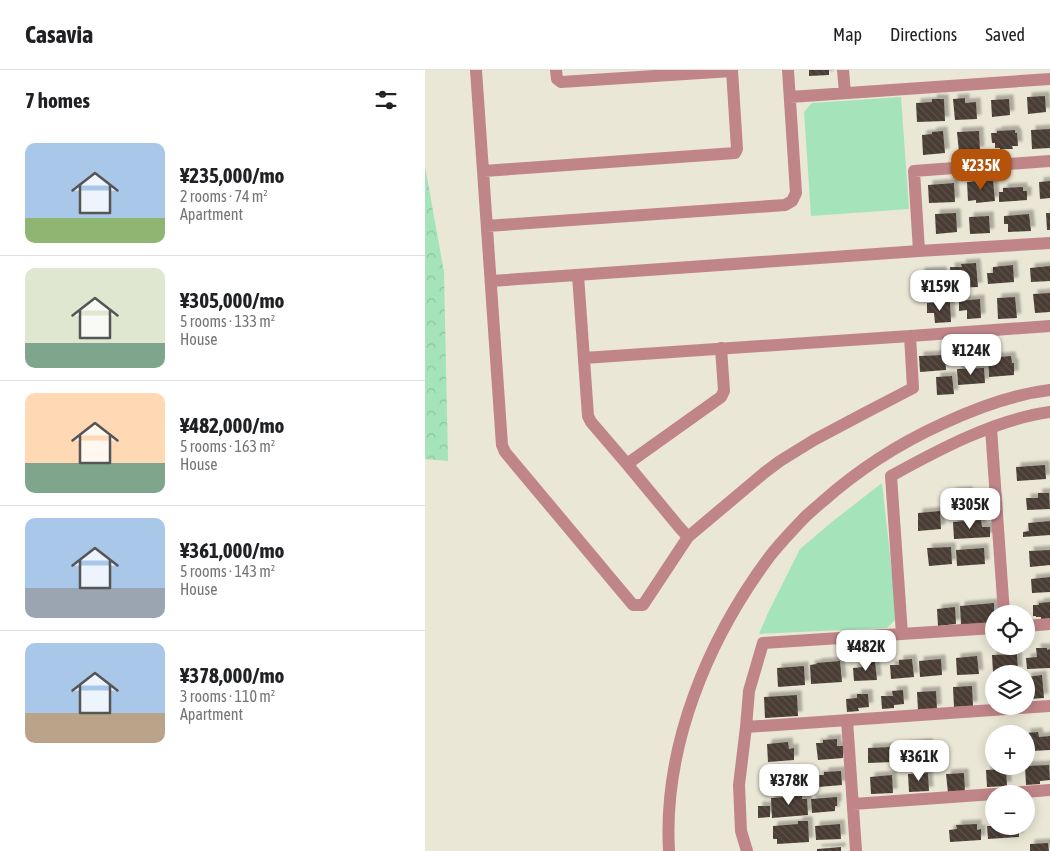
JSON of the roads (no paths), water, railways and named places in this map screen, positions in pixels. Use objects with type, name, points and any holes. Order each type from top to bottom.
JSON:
[{"type":"street","points":[[476,70],[502,445],[505,452],[633,605],[643,605],[688,537],[764,473],[813,440],[913,388],[910,336]]},
{"type":"street","points":[[484,171],[735,153],[737,149],[732,70],[650,73],[561,82],[557,79],[556,70]]},
{"type":"street","points":[[487,226],[785,205],[792,201],[796,193],[788,70]]},
{"type":"street","points":[[843,70],[845,93]]},
{"type":"street","points":[[790,97],[1050,79]]},
{"type":"street","points":[[919,252],[914,171],[1050,161]]},
{"type":"street","points":[[491,281],[1050,243]]},
{"type":"street","points":[[578,275],[588,416],[591,422],[688,537]]},
{"type":"street","points":[[584,358],[1050,326]]},
{"type":"street","points":[[627,464],[721,396],[724,392],[721,348]]},
{"type":"street","points":[[669,851],[669,814],[674,774],[685,725],[699,681],[718,638],[743,595],[771,555],[804,518],[842,484],[888,451],[927,430],[968,412],[1008,399],[1050,390]]},
{"type":"street","points":[[902,634],[891,476],[930,454],[991,428],[1033,414],[1050,412]]},
{"type":"street","points":[[991,428],[1003,605]]},
{"type":"street","points":[[1035,625],[1050,624]]},
{"type":"street","points":[[747,851],[741,831],[739,785],[749,691],[763,643],[985,629]]},
{"type":"street","points":[[746,727],[1050,706]]},
{"type":"street","points":[[847,720],[856,851]]},
{"type":"street","points":[[1035,791],[1050,790]]},
{"type":"street","points":[[853,804],[985,795]]}]
